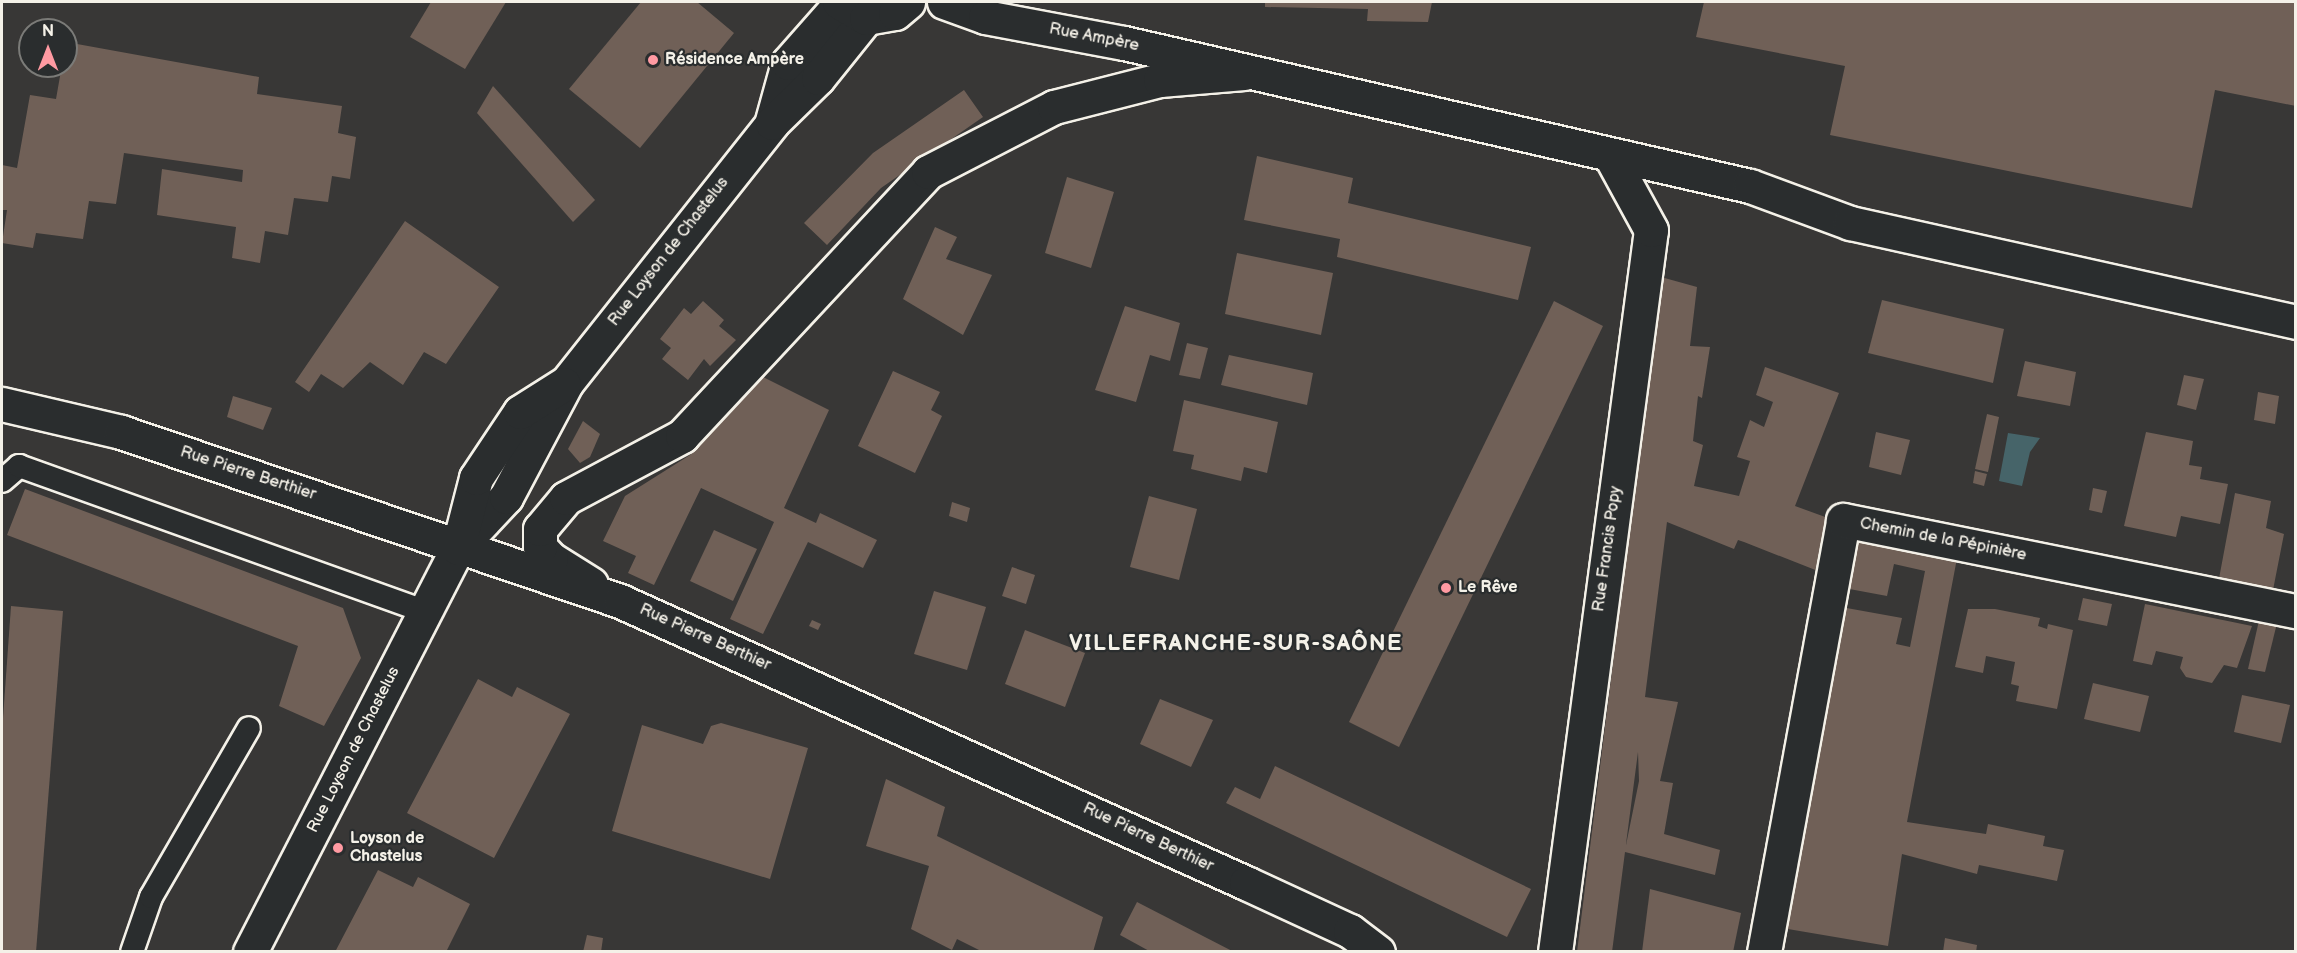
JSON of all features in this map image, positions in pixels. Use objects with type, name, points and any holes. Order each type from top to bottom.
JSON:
[{"type":"street","points":[[848,8],[895,13],[908,2]]},
{"type":"street","name":"Rue Ampère","points":[[944,2],[985,17],[1750,186],[1850,224],[2295,322]]},
{"type":"street","name":"Rue Loyson de Chastelus","points":[[250,951],[458,548],[506,497],[567,382],[772,123],[788,63],[848,8]]},
{"type":"street","points":[[620,600],[550,560],[540,547],[540,529],[566,498],[682,436],[928,172],[1054,107],[1160,80],[1246,73]]},
{"type":"street","name":"Rue Francis Popy","points":[[1555,951],[1651,230],[1611,157]]},
{"type":"street","name":"Rue Pierre Berthier","points":[[2,404],[121,432],[458,548],[620,600],[1350,931],[1378,951]]},
{"type":"street","name":"Chemin de la Pépinière","points":[[1764,951],[1843,520],[2295,611]]},
{"type":"lane","points":[[2,481],[19,466],[425,611]]},
{"type":"lane","points":[[132,951],[152,897],[249,728]]},
{"type":"water","points":[[2008,433],[2040,438],[2030,452],[2022,486],[1999,481]]},
{"type":"building","points":[[431,2],[506,2],[465,69],[410,37]]},
{"type":"building","name":"Résidence Ampère","points":[[641,2],[697,2],[734,33],[640,148],[569,89]]},
{"type":"building","points":[[1265,2],[1432,2],[1428,22],[1367,21],[1368,9],[1265,7]]},
{"type":"building","points":[[1704,2],[2296,2],[2296,106],[2215,90],[2192,208],[1830,135],[1845,66],[1696,37]]},
{"type":"building","points":[[78,44],[259,77],[257,94],[342,106],[338,133],[356,137],[350,179],[332,176],[328,202],[294,198],[288,235],[265,231],[260,263],[232,258],[236,227],[157,215],[162,169],[242,182],[243,170],[124,153],[116,204],[89,201],[83,239],[36,233],[33,248],[2,243],[7,210],[2,210],[2,165],[17,168],[30,95],[56,99],[60,78],[78,78]]},
{"type":"building","points":[[493,86],[595,200],[573,222],[477,113]]},
{"type":"building","points":[[964,90],[983,117],[881,188],[827,245],[804,223],[873,153]]},
{"type":"building","points":[[1257,156],[1353,178],[1348,203],[1531,247],[1518,300],[1337,257],[1340,239],[1244,220]]},
{"type":"building","points":[[1067,177],[1114,192],[1091,268],[1045,253]]},
{"type":"building","points":[[405,221],[499,287],[446,364],[424,352],[403,385],[370,362],[343,388],[321,374],[309,392],[295,382]]},
{"type":"building","points":[[935,227],[957,237],[946,259],[992,275],[963,335],[903,299]]},
{"type":"building","points":[[1237,253],[1333,273],[1321,335],[1225,314]]},
{"type":"building","points":[[1661,277],[1697,287],[1690,346],[1710,347],[1702,398],[1698,396],[1693,441],[1703,445],[1694,486],[1739,496],[1750,461],[1737,457],[1750,420],[1764,427],[1773,402],[1756,395],[1765,367],[1839,393],[1795,506],[1828,518],[1823,573],[1738,540],[1734,549],[1667,522],[1645,697],[1678,702],[1660,781],[1673,783],[1664,834],[1720,850],[1715,875],[1625,852],[1612,952],[1577,952]],"holes":[[[1638,752],[1639,781],[1626,845]]]},
{"type":"building","points":[[1882,300],[2004,329],[1993,383],[1868,353]]},
{"type":"building","points":[[703,301],[724,320],[719,326],[736,340],[710,366],[704,359],[688,380],[662,359],[671,348],[660,339],[684,308],[691,314]]},
{"type":"building","name":"Le Rêve","points":[[1554,301],[1603,326],[1399,747],[1349,722]]},
{"type":"building","points":[[1125,306],[1180,323],[1170,361],[1150,355],[1136,402],[1095,390]]},
{"type":"building","points":[[1187,343],[1208,348],[1200,379],[1179,375]]},
{"type":"building","points":[[1229,355],[1313,373],[1307,405],[1221,385]]},
{"type":"building","points":[[2025,361],[2076,372],[2070,406],[2017,396]]},
{"type":"building","points":[[893,371],[940,392],[931,410],[942,416],[915,473],[858,446]]},
{"type":"building","points":[[2184,375],[2204,379],[2196,410],[2177,405]]},
{"type":"building","points":[[763,377],[829,410],[784,508],[816,523],[820,513],[877,540],[863,568],[808,542],[763,634],[730,619],[774,522],[701,488],[654,585],[628,573],[636,556],[603,541],[625,496],[690,455]]},
{"type":"building","points":[[2258,392],[2279,396],[2275,424],[2254,420]]},
{"type":"building","points":[[233,396],[272,408],[263,430],[227,417]]},
{"type":"building","points":[[1184,400],[1278,422],[1267,473],[1244,467],[1241,481],[1191,469],[1194,455],[1173,451]]},
{"type":"building","points":[[1987,414],[1999,417],[1988,472],[1975,469]]},
{"type":"building","points":[[583,421],[600,434],[590,457],[580,463],[568,449]]},
{"type":"building","points":[[1876,432],[1910,440],[1901,475],[1869,467]]},
{"type":"building","points":[[2146,432],[2193,441],[2189,465],[2202,467],[2200,479],[2228,484],[2220,524],[2181,516],[2176,537],[2124,526]]},
{"type":"building","points":[[1975,471],[1987,474],[1984,486],[1973,483]]},
{"type":"building","points":[[2093,488],[2107,491],[2102,513],[2089,510]]},
{"type":"building","points":[[25,489],[343,608],[361,658],[324,726],[279,706],[298,646],[7,535]]},
{"type":"building","points":[[2235,493],[2271,501],[2266,528],[2284,534],[2273,590],[2218,584]]},
{"type":"building","points":[[1149,496],[1197,509],[1179,580],[1130,567]]},
{"type":"building","points":[[952,502],[970,508],[967,522],[949,516]]},
{"type":"building","points":[[714,530],[757,549],[733,601],[690,581]]},
{"type":"building","points":[[1848,531],[1958,553],[1907,822],[1986,834],[1988,824],[2045,836],[2043,846],[2064,850],[2057,881],[1979,865],[1977,874],[1902,854],[1888,946],[1782,928],[1841,607],[1902,618],[1896,644],[1910,647],[1925,571],[1894,564],[1887,596],[1844,588]]},
{"type":"building","points":[[1012,567],[1035,575],[1026,604],[1002,596]]},
{"type":"building","points":[[934,591],[986,607],[967,670],[914,654]]},
{"type":"building","points":[[2083,598],[2112,604],[2107,626],[2078,620]]},
{"type":"building","points":[[2145,604],[2252,626],[2237,668],[2224,665],[2212,683],[2186,677],[2180,668],[2183,657],[2156,651],[2152,665],[2133,661]]},
{"type":"building","points":[[11,606],[63,611],[36,952],[2,952],[2,732]]},
{"type":"building","points":[[1968,609],[1995,609],[2040,618],[2038,626],[2047,629],[2048,624],[2073,630],[2057,709],[2016,701],[2019,686],[2011,684],[2015,662],[1986,656],[1983,673],[1955,667]]},
{"type":"building","points":[[2260,616],[2278,619],[2265,672],[2248,669]]},
{"type":"building","points":[[812,620],[821,624],[818,630],[809,626]]},
{"type":"building","points":[[1025,630],[1085,653],[1065,707],[1005,684]]},
{"type":"building","points":[[478,679],[512,697],[517,687],[570,714],[494,858],[407,813]]},
{"type":"building","points":[[2093,683],[2149,696],[2140,732],[2084,719]]},
{"type":"building","points":[[2242,695],[2290,705],[2281,743],[2234,732]]},
{"type":"building","points":[[1160,699],[1213,720],[1191,767],[1140,744]]},
{"type":"building","points":[[721,723],[808,748],[770,879],[612,831],[642,725],[703,744],[711,726]]},
{"type":"building","points":[[1275,766],[1531,889],[1507,937],[1226,803],[1235,787],[1260,799]]},
{"type":"building","points":[[886,779],[945,807],[937,836],[1103,917],[1093,952],[983,952],[957,939],[952,950],[911,929],[929,866],[866,846]]},
{"type":"building","points":[[378,870],[413,887],[418,877],[470,904],[446,952],[335,952]]},
{"type":"building","points":[[1650,889],[1741,913],[1733,952],[1642,952]]},
{"type":"building","points":[[1137,902],[1234,952],[1151,952],[1120,935]]},
{"type":"building","points":[[587,935],[603,938],[601,952],[583,952]]},
{"type":"building","points":[[1945,938],[1977,945],[1976,952],[1943,952]]},
{"type":"place","name":"Résidence Ampère","points":[[653,60]]},
{"type":"place","name":"Le Rêve","points":[[1446,588]]},
{"type":"place","name":"Loyson de Chastelus","points":[[338,848]]},
{"type":"district","name":"VILLEFRANCHE-SUR-SAÔNE","points":[[1236,644]]}]
